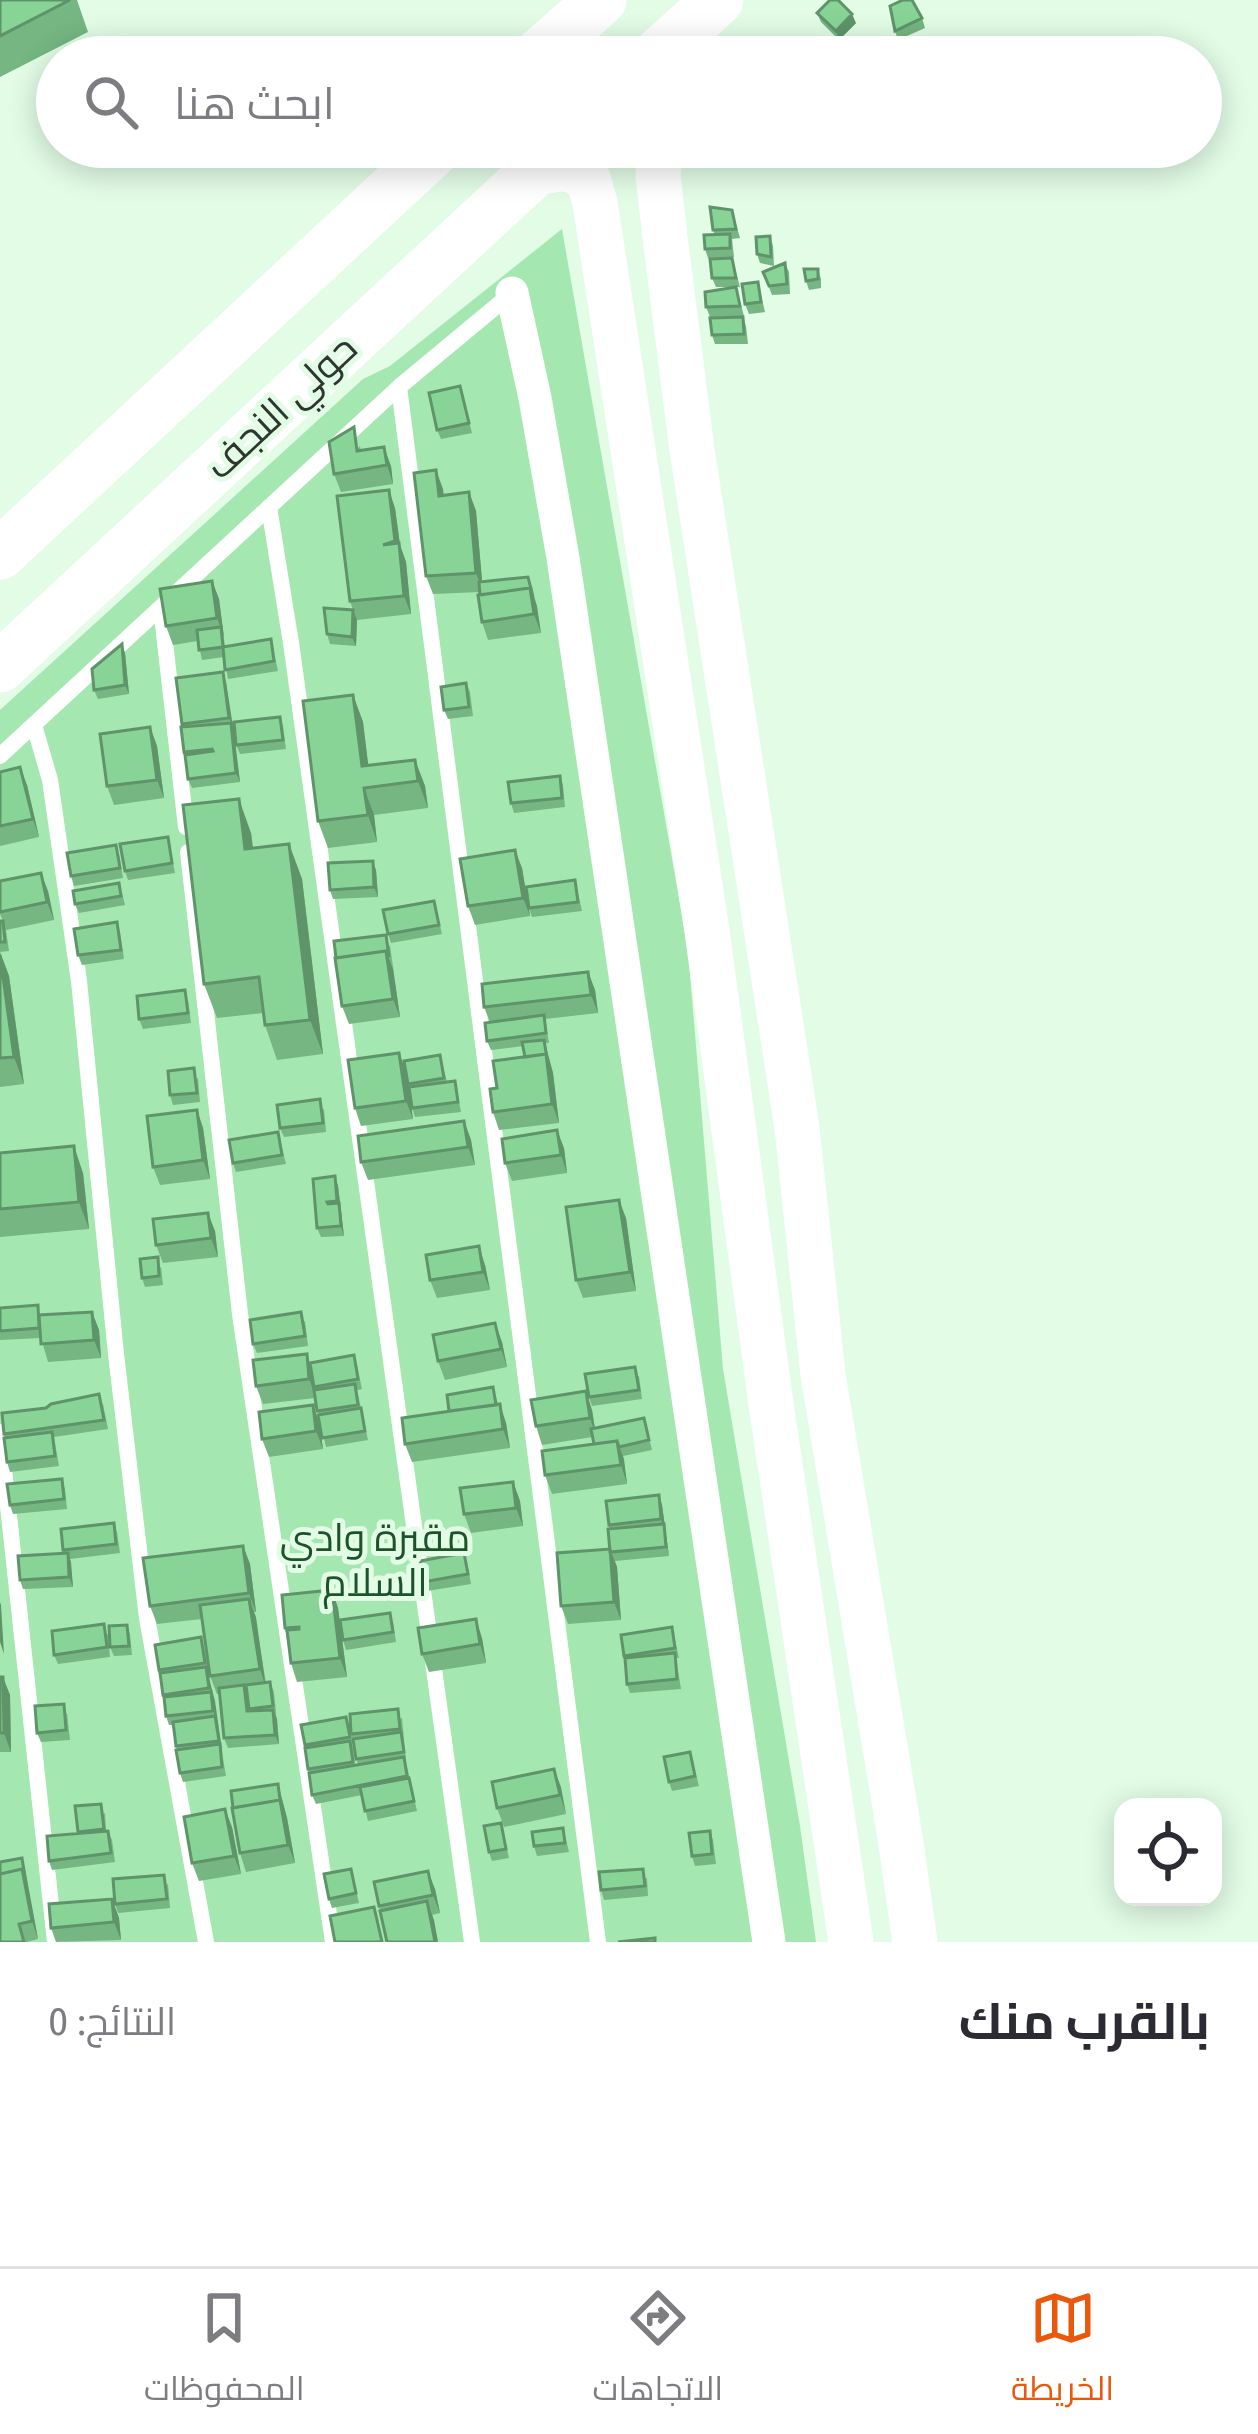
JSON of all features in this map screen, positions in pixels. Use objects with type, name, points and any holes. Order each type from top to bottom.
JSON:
[{"type":"main road","points":[[560,36],[601,0]]},
{"type":"main road","points":[[0,554],[414,168]]},
{"type":"main road","name":"حولي النجف","points":[[0,667],[539,168]]},
{"type":"main road","points":[[567,168],[588,178],[601,236],[700,884],[851,1942]]},
{"type":"main road","points":[[659,168],[686,403],[797,1128],[823,1375],[915,1942]]},
{"type":"street","points":[[512,293],[563,558],[769,1942]]},
{"type":"lane","points":[[0,756],[399,387],[512,293]]},
{"type":"lane","points":[[399,387],[598,1942]]},
{"type":"lane","points":[[269,507],[472,1942]]},
{"type":"lane","points":[[161,607],[240,1314],[333,1942]]},
{"type":"lane","points":[[34,724],[50,780],[79,982],[147,1618],[206,1942]]},
{"type":"lane","points":[[0,1432],[55,1942]]},
{"type":"green space","name":"مقبرة وادي السلام","points":[[562,229],[688,950],[723,1369],[816,1942],[0,1942],[0,710],[363,379],[390,366]]},
{"type":"building","points":[[0,0],[70,0],[0,36]]},
{"type":"building","points":[[830,0],[838,0],[852,14],[836,31],[817,13]]},
{"type":"building","points":[[912,0],[922,18],[895,31],[890,6]]},
{"type":"building","points":[[710,207],[732,210],[736,229],[713,230]]},
{"type":"building","points":[[730,234],[730,248],[705,249],[704,235]]},
{"type":"building","points":[[770,236],[771,257],[757,254],[756,237]]},
{"type":"building","points":[[732,258],[736,278],[712,278],[710,259]]},
{"type":"building","points":[[785,263],[787,284],[769,286],[763,272]]},
{"type":"building","points":[[804,269],[818,269],[818,279],[806,281]]},
{"type":"building","points":[[758,282],[761,302],[745,304],[742,284]]},
{"type":"building","points":[[736,287],[740,306],[706,307],[705,292]]},
{"type":"building","points":[[743,317],[744,334],[712,335],[710,318]]},
{"type":"building","points":[[460,386],[469,423],[437,430],[429,393]]},
{"type":"building","points":[[354,427],[357,451],[384,447],[387,465],[334,474],[329,442]]},
{"type":"building","points":[[436,470],[439,496],[469,492],[476,573],[426,576],[414,473]]},
{"type":"building","points":[[389,490],[395,541],[383,545],[399,543],[404,596],[350,601],[337,496]]},
{"type":"building","points":[[528,577],[533,597],[530,588],[480,595],[479,582]]},
{"type":"building","points":[[212,581],[217,618],[166,626],[160,589]]},
{"type":"building","points":[[530,588],[534,614],[482,622],[478,595]]},
{"type":"building","points":[[324,608],[353,610],[352,637],[327,634]]},
{"type":"building","points":[[221,627],[223,647],[199,650],[197,630]]},
{"type":"building","points":[[271,639],[274,661],[225,670],[223,647]]},
{"type":"building","points":[[122,644],[125,685],[94,690],[92,669]]},
{"type":"building","points":[[223,672],[229,718],[182,724],[176,678]]},
{"type":"building","points":[[466,683],[469,707],[444,710],[441,687]]},
{"type":"building","points":[[353,695],[362,766],[415,760],[418,781],[364,788],[368,815],[318,821],[303,701]]},
{"type":"building","points":[[280,717],[283,740],[236,745],[234,722]]},
{"type":"building","points":[[231,723],[236,773],[188,779],[185,755],[213,751],[184,752],[181,727]]},
{"type":"building","points":[[150,727],[157,780],[107,786],[100,734]]},
{"type":"building","points":[[20,767],[33,819],[0,826],[0,772]]},
{"type":"building","points":[[560,776],[562,798],[511,803],[508,782]]},
{"type":"building","points":[[239,799],[245,849],[289,844],[310,1020],[265,1025],[259,977],[204,984],[183,805]]},
{"type":"building","points":[[168,837],[172,863],[125,871],[120,844]]},
{"type":"building","points":[[116,845],[120,868],[71,876],[67,853]]},
{"type":"building","points":[[515,850],[523,898],[468,906],[460,859]]},
{"type":"building","points":[[373,861],[374,887],[330,890],[328,863]]},
{"type":"building","points":[[41,873],[47,902],[0,912],[0,881]]},
{"type":"building","points":[[575,880],[578,902],[529,908],[526,887]]},
{"type":"building","points":[[119,883],[121,896],[75,904],[73,891]]},
{"type":"building","points":[[434,901],[439,925],[388,934],[383,910]]},
{"type":"building","points":[[117,922],[121,950],[78,955],[74,929]]},
{"type":"building","points":[[386,935],[389,957],[386,951],[336,958],[334,941]]},
{"type":"building","points":[[386,951],[393,999],[342,1006],[335,958]]},
{"type":"building","points":[[0,955],[14,1057],[0,1058]]},
{"type":"building","points":[[588,972],[591,995],[484,1007],[482,984]]},
{"type":"building","points":[[185,990],[188,1013],[139,1019],[137,996]]},
{"type":"building","points":[[544,1015],[546,1033],[487,1041],[485,1023]]},
{"type":"building","points":[[544,1040],[547,1059],[546,1054],[525,1057],[522,1042]]},
{"type":"building","points":[[399,1053],[406,1101],[355,1108],[348,1060]]},
{"type":"building","points":[[546,1054],[552,1104],[493,1112],[490,1089],[497,1088],[493,1061]]},
{"type":"building","points":[[440,1055],[444,1078],[408,1084],[404,1061]]},
{"type":"building","points":[[194,1068],[197,1093],[170,1095],[168,1071]]},
{"type":"building","points":[[455,1081],[458,1102],[412,1108],[409,1087]]},
{"type":"building","points":[[320,1099],[323,1123],[280,1128],[277,1105]]},
{"type":"building","points":[[197,1110],[203,1160],[153,1167],[147,1116]]},
{"type":"building","points":[[464,1121],[468,1147],[361,1162],[358,1136]]},
{"type":"building","points":[[557,1130],[561,1155],[505,1163],[502,1139]]},
{"type":"building","points":[[278,1132],[282,1155],[233,1163],[229,1140]]},
{"type":"building","points":[[74,1146],[79,1202],[0,1209],[0,1153]]},
{"type":"building","points":[[335,1176],[337,1201],[327,1202],[339,1203],[341,1226],[317,1228],[313,1179]]},
{"type":"building","points":[[619,1200],[630,1272],[576,1280],[566,1207]]},
{"type":"building","points":[[208,1213],[211,1238],[156,1245],[153,1219]]},
{"type":"building","points":[[479,1246],[483,1272],[430,1280],[426,1255]]},
{"type":"building","points":[[158,1257],[159,1276],[142,1278],[140,1259]]},
{"type":"building","points":[[38,1305],[39,1328],[0,1331],[0,1308]]},
{"type":"building","points":[[92,1312],[94,1340],[41,1344],[39,1315]]},
{"type":"building","points":[[301,1312],[305,1336],[253,1344],[250,1320]]},
{"type":"building","points":[[495,1323],[501,1349],[438,1361],[433,1335]]},
{"type":"building","points":[[307,1354],[309,1379],[256,1386],[253,1360]]},
{"type":"building","points":[[354,1355],[358,1379],[314,1387],[310,1363]]},
{"type":"building","points":[[635,1367],[639,1390],[589,1397],[585,1374]]},
{"type":"building","points":[[355,1384],[358,1405],[317,1411],[314,1390]]},
{"type":"building","points":[[493,1387],[496,1405],[449,1411],[447,1395]]},
{"type":"building","points":[[586,1391],[590,1418],[536,1426],[531,1400]]},
{"type":"building","points":[[99,1394],[104,1420],[4,1434],[2,1413]]},
{"type":"building","points":[[500,1404],[503,1429],[405,1444],[402,1418]]},
{"type":"building","points":[[313,1405],[316,1431],[262,1439],[259,1412]]},
{"type":"building","points":[[361,1408],[365,1431],[322,1438],[318,1415]]},
{"type":"building","points":[[644,1418],[649,1440],[619,1447],[617,1441],[594,1444],[591,1429]]},
{"type":"building","points":[[52,1432],[55,1456],[7,1462],[4,1438]]},
{"type":"building","points":[[617,1441],[621,1465],[545,1475],[542,1451]]},
{"type":"building","points":[[62,1479],[64,1499],[10,1505],[7,1484]]},
{"type":"building","points":[[513,1482],[516,1508],[464,1514],[460,1488]]},
{"type":"building","points":[[659,1495],[661,1519],[609,1525],[606,1501]]},
{"type":"building","points":[[114,1523],[116,1544],[63,1550],[61,1529]]},
{"type":"building","points":[[664,1524],[666,1547],[610,1552],[608,1529]]},
{"type":"building","points":[[243,1546],[249,1593],[150,1606],[143,1558]]},
{"type":"building","points":[[610,1549],[614,1602],[561,1606],[557,1553]]},
{"type":"building","points":[[68,1553],[69,1577],[20,1580],[18,1556]]},
{"type":"building","points":[[464,1553],[468,1574],[423,1582],[420,1561]]},
{"type":"building","points":[[332,1590],[340,1658],[291,1663],[287,1630],[299,1627],[285,1628],[282,1595]]},
{"type":"building","points":[[249,1599],[260,1669],[210,1676],[200,1605]]},
{"type":"building","points":[[390,1613],[393,1632],[343,1640],[340,1620]]},
{"type":"building","points":[[476,1619],[480,1644],[422,1654],[418,1628]]},
{"type":"building","points":[[104,1624],[107,1647],[54,1655],[52,1631]]},
{"type":"building","points":[[127,1625],[129,1646],[110,1647],[109,1626]]},
{"type":"building","points":[[672,1627],[675,1648],[624,1656],[621,1635]]},
{"type":"building","points":[[201,1637],[205,1663],[159,1670],[155,1645]]},
{"type":"building","points":[[675,1653],[677,1679],[627,1684],[625,1658]]},
{"type":"building","points":[[206,1667],[209,1688],[163,1695],[160,1673]]},
{"type":"building","points":[[3,1677],[4,1733],[0,1733]]},
{"type":"building","points":[[270,1682],[273,1706],[249,1709],[246,1685]]},
{"type":"building","points":[[244,1685],[247,1711],[273,1710],[275,1735],[224,1738],[219,1688]]},
{"type":"building","points":[[211,1692],[213,1711],[166,1716],[164,1697]]},
{"type":"building","points":[[64,1704],[66,1730],[37,1733],[35,1706]]},
{"type":"building","points":[[398,1709],[400,1729],[351,1734],[350,1714]]},
{"type":"building","points":[[215,1716],[219,1741],[176,1746],[173,1722]]},
{"type":"building","points":[[346,1717],[350,1737],[305,1745],[301,1725]]},
{"type":"building","points":[[401,1732],[404,1752],[356,1759],[353,1739]]},
{"type":"building","points":[[350,1741],[353,1762],[308,1769],[305,1748]]},
{"type":"building","points":[[220,1744],[222,1767],[180,1773],[176,1750]]},
{"type":"building","points":[[690,1752],[695,1776],[669,1782],[664,1757]]},
{"type":"building","points":[[404,1757],[407,1776],[312,1795],[309,1773]]},
{"type":"building","points":[[554,1769],[560,1795],[497,1808],[492,1782]]},
{"type":"building","points":[[409,1778],[414,1801],[365,1811],[360,1787]]},
{"type":"building","points":[[278,1784],[280,1800],[233,1808],[231,1791]]},
{"type":"building","points":[[280,1800],[288,1845],[240,1853],[232,1808]]},
{"type":"building","points":[[101,1804],[104,1829],[78,1832],[75,1806]]},
{"type":"building","points":[[225,1809],[234,1856],[192,1863],[184,1817]]},
{"type":"building","points":[[501,1823],[506,1849],[489,1852],[484,1826]]},
{"type":"building","points":[[563,1828],[565,1843],[534,1846],[532,1832]]},
{"type":"building","points":[[108,1831],[111,1853],[49,1861],[47,1836]]},
{"type":"building","points":[[710,1831],[712,1854],[692,1856],[689,1833]]},
{"type":"building","points":[[22,1858],[25,1878],[22,1869],[0,1874],[0,1862]]},
{"type":"building","points":[[22,1869],[32,1921],[19,1924],[24,1942],[0,1942],[0,1874]]},
{"type":"building","points":[[351,1869],[356,1893],[329,1899],[324,1874]]},
{"type":"building","points":[[643,1869],[645,1886],[601,1890],[599,1872]]},
{"type":"building","points":[[428,1871],[433,1895],[379,1906],[374,1882]]},
{"type":"building","points":[[164,1875],[167,1899],[115,1904],[113,1879]]},
{"type":"building","points":[[112,1899],[114,1922],[51,1928],[49,1904]]},
{"type":"building","points":[[427,1901],[435,1942],[387,1942],[380,1911]]},
{"type":"building","points":[[374,1907],[382,1942],[335,1942],[330,1916]]}]
